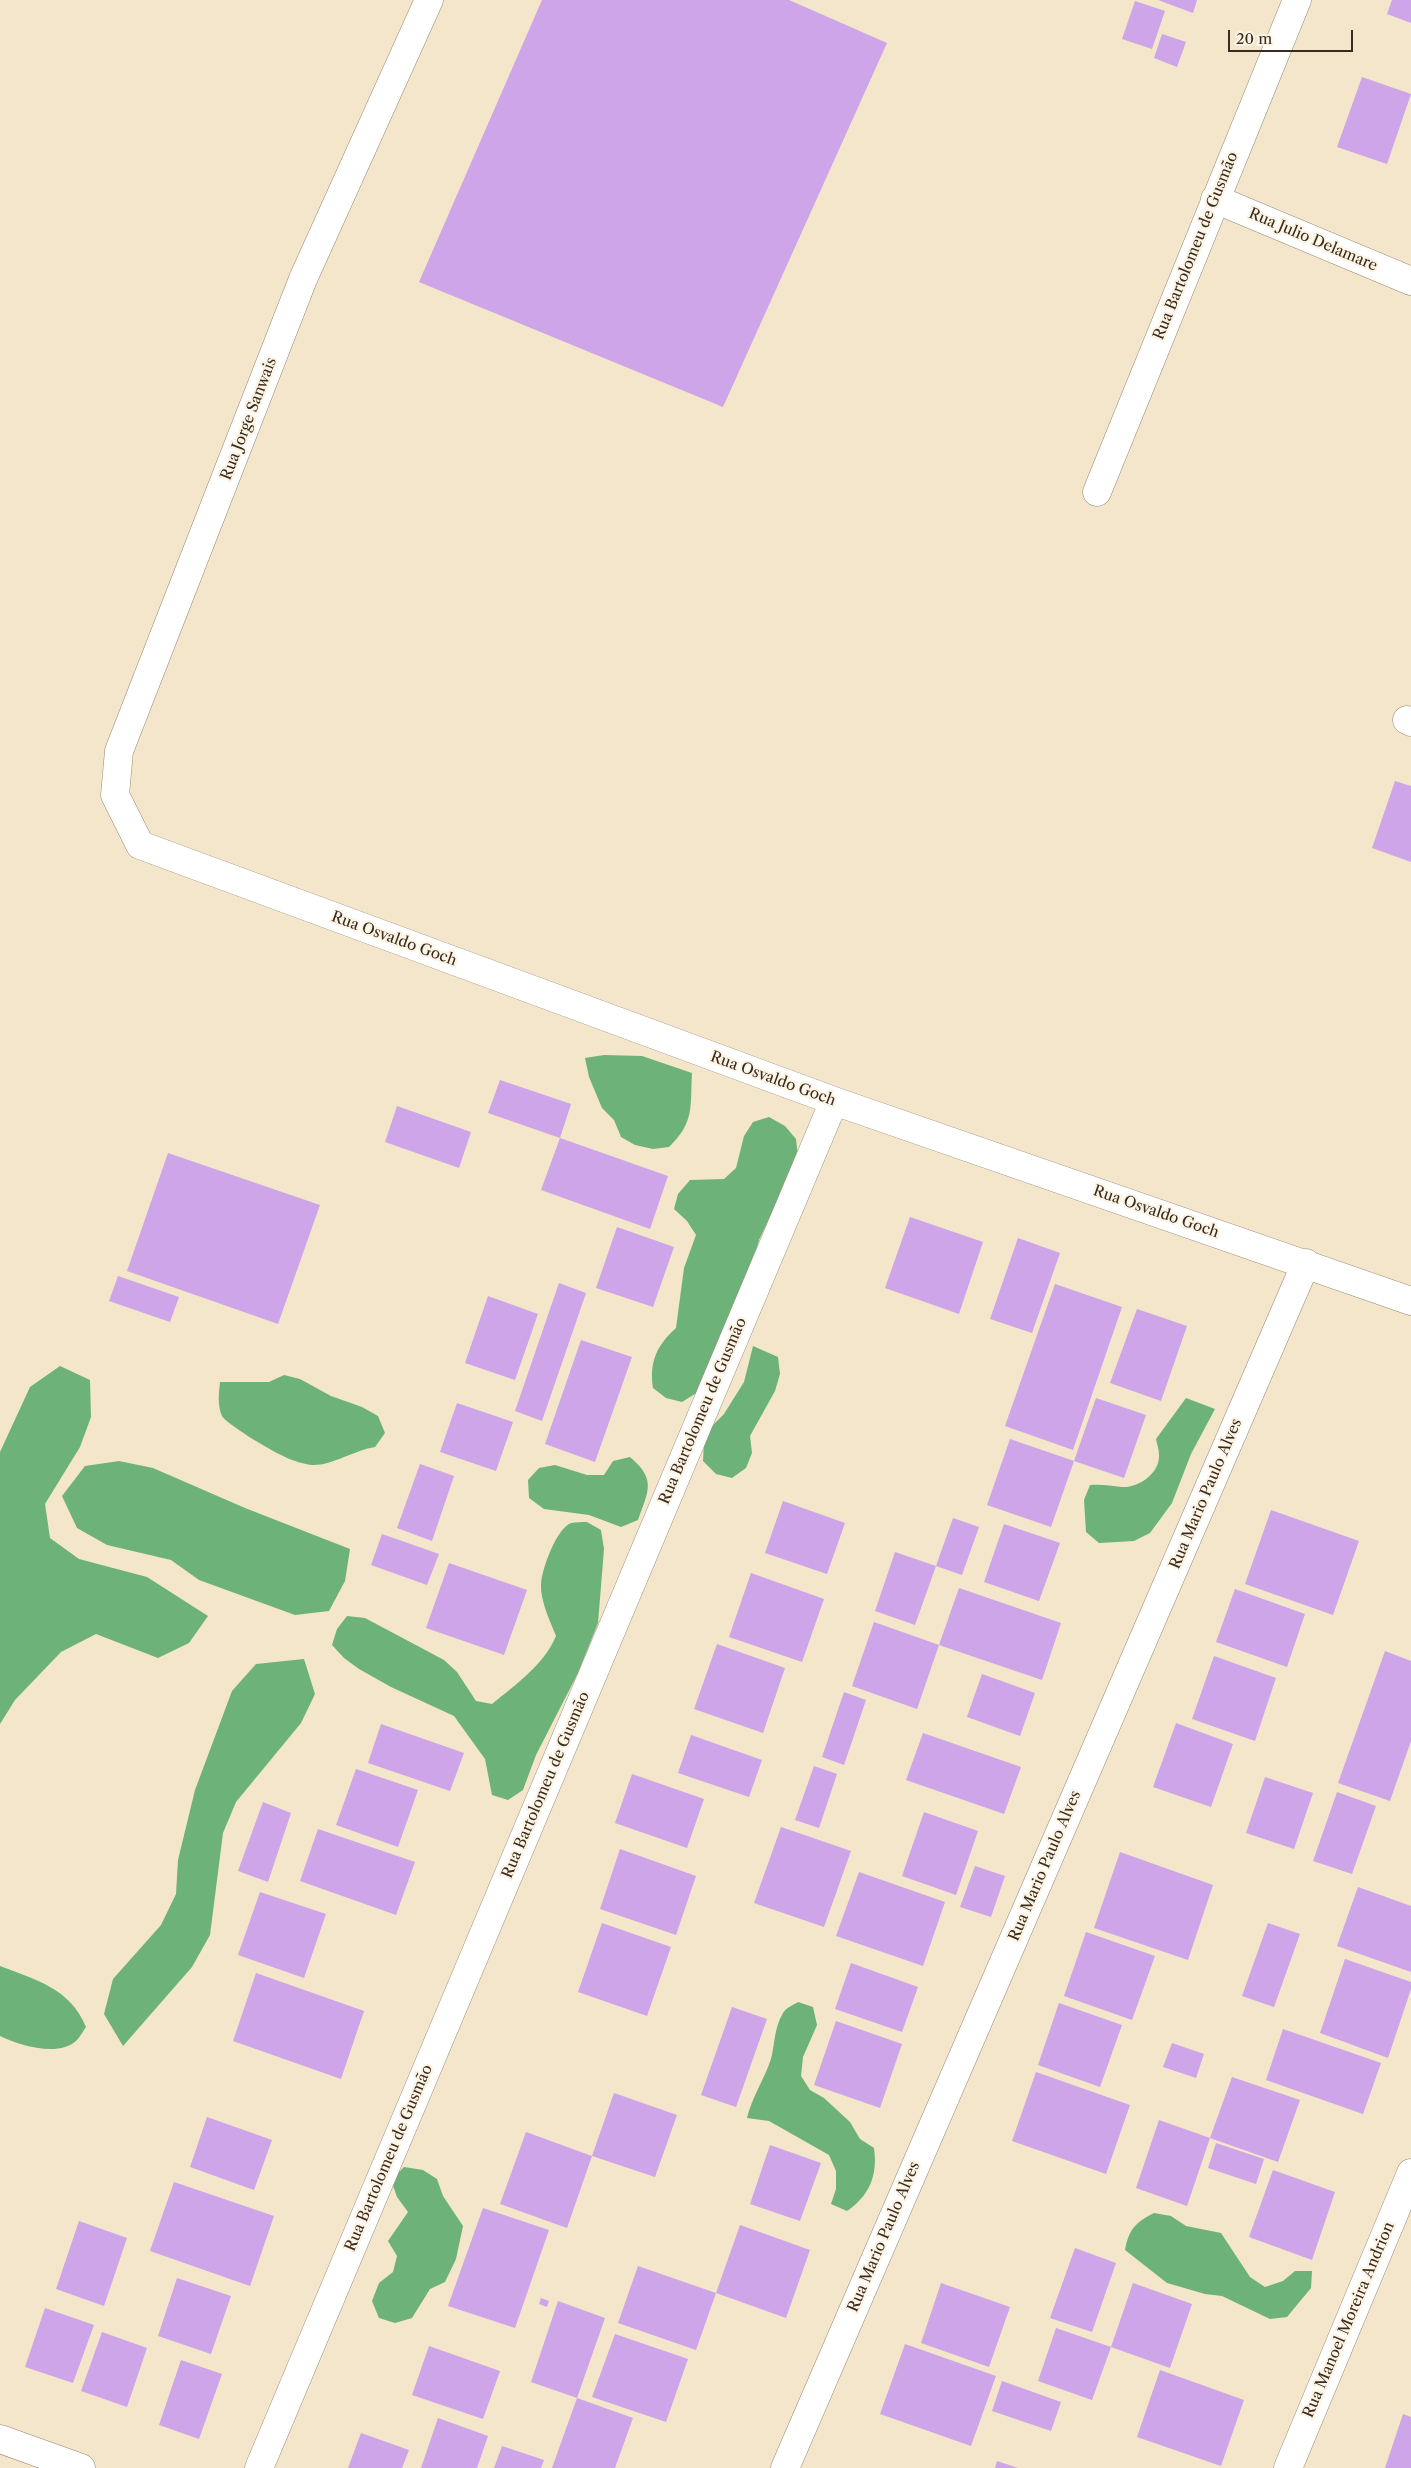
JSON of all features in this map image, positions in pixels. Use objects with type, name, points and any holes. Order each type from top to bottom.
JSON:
[{"type":"street","name":"Rua Jorge Sanwais","points":[[140,845],[115,795],[119,751],[303,280],[429,0]]},
{"type":"street","name":"Rua Bartolomeu de Gusmão","points":[[1097,492],[1297,0]]},
{"type":"street","name":"Rua Julio Delamare","points":[[1215,199],[1411,281]]},
{"type":"street","name":"Rua Osvaldo Goch","points":[[140,845],[834,1101],[1306,1263],[1411,1301]]},
{"type":"street","name":"Rua Bartolomeu de Gusmão","points":[[259,2468],[834,1101]]},
{"type":"street","name":"Rua Mario Paulo Alves","points":[[785,2468],[1306,1263]]},
{"type":"street","name":"Rua Manoel Moreira Andrion","points":[[1288,2468],[1411,2173]]},
{"type":"street","points":[[0,2439],[81,2468]]},
{"type":"green space","points":[[604,1055],[642,1056],[692,1073],[690,1113],[683,1130],[669,1147],[653,1149],[635,1145],[621,1137],[614,1120],[602,1108],[589,1077],[585,1058]]},
{"type":"green space","points":[[769,1117],[785,1126],[796,1139],[798,1157],[759,1240],[750,1276],[698,1392],[682,1402],[666,1398],[653,1388],[652,1370],[659,1348],[676,1328],[684,1268],[696,1235],[687,1221],[674,1209],[678,1194],[690,1180],[724,1179],[736,1168],[744,1136],[753,1122]]},
{"type":"green space","points":[[753,1346],[778,1357],[780,1374],[775,1391],[750,1436],[752,1453],[746,1468],[732,1478],[716,1474],[703,1461],[704,1442],[711,1427],[724,1414],[744,1382]]},
{"type":"green space","points":[[60,1366],[90,1380],[91,1417],[80,1447],[45,1504],[50,1538],[79,1559],[147,1577],[208,1616],[189,1643],[158,1658],[96,1634],[61,1652],[15,1700],[0,1724],[0,1452],[30,1387]]},
{"type":"green space","points":[[284,1375],[300,1379],[331,1396],[362,1407],[378,1416],[385,1433],[375,1447],[359,1451],[335,1461],[312,1465],[295,1461],[274,1452],[239,1430],[222,1416],[219,1403],[220,1382],[269,1382]]},
{"type":"green space","points":[[1186,1398],[1215,1409],[1191,1454],[1172,1503],[1150,1533],[1134,1541],[1099,1543],[1086,1532],[1084,1500],[1090,1485],[1129,1487],[1147,1478],[1156,1468],[1158,1462],[1159,1453],[1156,1439]]},
{"type":"green space","points":[[630,1457],[644,1472],[648,1486],[638,1520],[621,1527],[589,1515],[544,1509],[529,1498],[528,1480],[539,1468],[555,1465],[587,1475],[604,1475],[613,1461]]},
{"type":"green space","points":[[119,1461],[153,1468],[245,1508],[350,1549],[345,1581],[329,1611],[295,1615],[199,1580],[171,1560],[107,1545],[77,1528],[62,1496],[85,1466]]},
{"type":"green space","points":[[587,1522],[601,1530],[604,1549],[598,1623],[578,1673],[536,1755],[523,1790],[508,1800],[492,1795],[485,1759],[454,1716],[391,1687],[344,1658],[332,1645],[337,1629],[347,1616],[365,1618],[444,1660],[457,1672],[476,1701],[492,1704],[528,1674],[551,1646],[556,1636],[542,1597],[541,1584],[544,1569],[555,1541],[565,1527],[571,1523]]},
{"type":"green space","points":[[304,1659],[315,1694],[301,1723],[236,1802],[223,1833],[210,1935],[192,1967],[123,2046],[104,2014],[113,1979],[161,1925],[176,1894],[178,1860],[195,1790],[232,1691],[256,1664]]},
{"type":"green space","points":[[0,1966],[39,1981],[61,1994],[71,2003],[86,2027],[77,2040],[60,2048],[50,2049],[28,2046],[0,2036]]},
{"type":"green space","points":[[798,2002],[813,2007],[817,2025],[803,2057],[801,2076],[810,2090],[824,2098],[850,2122],[860,2139],[874,2148],[875,2168],[870,2184],[861,2199],[847,2211],[831,2204],[836,2189],[836,2171],[829,2155],[769,2121],[747,2118],[771,2059],[780,2019],[786,2010]]},
{"type":"green space","points":[[404,2167],[423,2170],[437,2179],[443,2196],[463,2226],[456,2259],[445,2282],[430,2289],[412,2318],[395,2323],[379,2318],[372,2301],[379,2283],[393,2272],[397,2256],[388,2241],[408,2212],[397,2197],[391,2180]]},
{"type":"green space","points":[[1154,2213],[1171,2216],[1186,2226],[1221,2233],[1250,2277],[1265,2287],[1283,2281],[1295,2271],[1312,2271],[1311,2288],[1287,2317],[1270,2319],[1222,2296],[1205,2294],[1167,2283],[1125,2250],[1134,2227]]},
{"type":"building","points":[[542,0],[789,0],[887,43],[723,407],[419,282]]},
{"type":"building","points":[[1158,0],[1197,0],[1193,13]]},
{"type":"building","points":[[1392,0],[1411,0],[1411,23],[1387,14]]},
{"type":"building","points":[[1135,1],[1165,11],[1152,49],[1122,39]]},
{"type":"building","points":[[1162,34],[1186,42],[1177,67],[1154,58]]},
{"type":"building","points":[[1362,77],[1411,94],[1387,164],[1337,147]]},
{"type":"building","points":[[1395,781],[1411,786],[1411,862],[1372,848]]},
{"type":"building","points":[[500,1080],[571,1104],[560,1138],[488,1113]]},
{"type":"building","points":[[397,1106],[471,1132],[459,1168],[385,1142]]},
{"type":"building","points":[[560,1138],[668,1176],[650,1229],[541,1190]]},
{"type":"building","points":[[168,1153],[320,1205],[278,1324],[127,1271]]},
{"type":"building","points":[[910,1217],[983,1242],[959,1314],[885,1288]]},
{"type":"building","points":[[617,1227],[674,1247],[653,1307],[596,1288]]},
{"type":"building","points":[[1018,1238],[1060,1253],[1032,1333],[990,1319]]},
{"type":"building","points":[[118,1276],[179,1297],[170,1322],[109,1301]]},
{"type":"building","points":[[559,1283],[586,1293],[542,1421],[515,1411]]},
{"type":"building","points":[[1055,1284],[1122,1307],[1073,1450],[1005,1426]]},
{"type":"building","points":[[488,1296],[538,1314],[515,1380],[465,1363]]},
{"type":"building","points":[[1137,1309],[1187,1326],[1161,1401],[1110,1383]]},
{"type":"building","points":[[581,1340],[632,1357],[595,1462],[545,1444]]},
{"type":"building","points":[[1096,1398],[1146,1415],[1124,1478],[1074,1461]]},
{"type":"building","points":[[457,1403],[513,1422],[496,1471],[440,1452]]},
{"type":"building","points":[[1010,1439],[1074,1461],[1051,1527],[987,1505]]},
{"type":"building","points":[[420,1464],[454,1476],[432,1541],[397,1528]]},
{"type":"building","points":[[783,1501],[845,1523],[827,1574],[765,1553]]},
{"type":"building","points":[[1271,1510],[1359,1541],[1333,1615],[1245,1584]]},
{"type":"building","points":[[953,1518],[979,1527],[962,1575],[936,1566]]},
{"type":"building","points":[[1004,1524],[1060,1543],[1039,1601],[984,1582]]},
{"type":"building","points":[[382,1534],[439,1554],[427,1585],[371,1565]]},
{"type":"building","points":[[895,1552],[936,1566],[915,1625],[875,1611]]},
{"type":"building","points":[[449,1563],[527,1590],[504,1655],[426,1628]]},
{"type":"building","points":[[751,1573],[824,1599],[802,1662],[729,1637]]},
{"type":"building","points":[[959,1588],[1061,1623],[1042,1680],[939,1645]]},
{"type":"building","points":[[1235,1589],[1305,1614],[1287,1667],[1216,1642]]},
{"type":"building","points":[[874,1622],[939,1645],[917,1709],[852,1686]]},
{"type":"building","points":[[717,1644],[785,1668],[763,1733],[694,1709]]},
{"type":"building","points":[[1385,1651],[1411,1661],[1411,1741],[1390,1801],[1338,1783]]},
{"type":"building","points":[[1214,1656],[1276,1678],[1255,1741],[1192,1719]]},
{"type":"building","points":[[982,1674],[1035,1693],[1020,1736],[967,1717]]},
{"type":"building","points":[[844,1692],[866,1700],[844,1765],[822,1757]]},
{"type":"building","points":[[1176,1723],[1233,1744],[1211,1807],[1153,1787]]},
{"type":"building","points":[[381,1724],[464,1753],[450,1791],[368,1763]]},
{"type":"building","points":[[923,1733],[1021,1767],[1004,1814],[906,1780]]},
{"type":"building","points":[[691,1735],[762,1760],[749,1797],[678,1773]]},
{"type":"building","points":[[814,1766],[837,1774],[819,1828],[795,1820]]},
{"type":"building","points":[[356,1769],[418,1790],[398,1847],[336,1825]]},
{"type":"building","points":[[632,1774],[704,1799],[687,1848],[615,1823]]},
{"type":"building","points":[[1265,1777],[1313,1793],[1294,1849],[1246,1833]]},
{"type":"building","points":[[1337,1792],[1376,1806],[1352,1874],[1313,1861]]},
{"type":"building","points":[[263,1802],[291,1813],[268,1882],[238,1871]]},
{"type":"building","points":[[924,1812],[978,1831],[956,1895],[902,1876]]},
{"type":"building","points":[[781,1827],[851,1851],[824,1927],[754,1903]]},
{"type":"building","points":[[318,1829],[415,1862],[396,1915],[300,1881]]},
{"type":"building","points":[[620,1849],[696,1876],[676,1935],[600,1909]]},
{"type":"building","points":[[1120,1852],[1213,1885],[1188,1960],[1094,1928]]},
{"type":"building","points":[[975,1866],[1005,1876],[991,1917],[960,1907]]},
{"type":"building","points":[[859,1872],[945,1902],[923,1966],[836,1936]]},
{"type":"building","points":[[1358,1887],[1411,1906],[1411,1972],[1337,1946]]},
{"type":"building","points":[[260,1892],[326,1914],[304,1978],[238,1955]]},
{"type":"building","points":[[602,1923],[671,1947],[647,2016],[578,1992]]},
{"type":"building","points":[[1268,1923],[1300,1934],[1274,2007],[1242,1996]]},
{"type":"building","points":[[1086,1932],[1155,1956],[1132,2020],[1064,1996]]},
{"type":"building","points":[[1345,1959],[1411,1982],[1411,1989],[1388,2058],[1320,2033]]},
{"type":"building","points":[[851,1963],[918,1987],[902,2032],[835,2009]]},
{"type":"building","points":[[256,1973],[364,2011],[341,2079],[233,2041]]},
{"type":"building","points":[[1059,2003],[1122,2025],[1100,2087],[1038,2065]]},
{"type":"building","points":[[732,2007],[767,2019],[736,2107],[701,2095]]},
{"type":"building","points":[[836,2021],[902,2044],[880,2108],[814,2085]]},
{"type":"building","points":[[1283,2029],[1381,2063],[1363,2114],[1266,2080]]},
{"type":"building","points":[[1172,2043],[1204,2054],[1196,2078],[1163,2067]]},
{"type":"building","points":[[1036,2072],[1130,2105],[1106,2174],[1012,2141]]},
{"type":"building","points":[[1232,2077],[1300,2100],[1278,2162],[1210,2138]]},
{"type":"building","points":[[614,2093],[677,2115],[655,2177],[592,2156]]},
{"type":"building","points":[[207,2117],[272,2140],[254,2190],[190,2167]]},
{"type":"building","points":[[1159,2120],[1210,2138],[1187,2206],[1136,2188]]},
{"type":"building","points":[[526,2132],[592,2156],[567,2228],[500,2204]]},
{"type":"building","points":[[1216,2143],[1264,2159],[1256,2184],[1208,2168]]},
{"type":"building","points":[[770,2145],[821,2163],[800,2221],[750,2204]]},
{"type":"building","points":[[1273,2170],[1335,2192],[1312,2260],[1249,2237]]},
{"type":"building","points":[[174,2182],[274,2216],[250,2286],[150,2251]]},
{"type":"building","points":[[483,2208],[549,2230],[515,2328],[448,2306]]},
{"type":"building","points":[[79,2221],[127,2238],[104,2306],[56,2289]]},
{"type":"building","points":[[740,2225],[810,2250],[786,2318],[716,2293]]},
{"type":"building","points":[[1075,2248],[1116,2263],[1092,2332],[1050,2318]]},
{"type":"building","points":[[638,2266],[716,2293],[696,2350],[618,2323]]},
{"type":"building","points":[[177,2278],[231,2296],[211,2354],[158,2336]]},
{"type":"building","points":[[941,2283],[1010,2307],[989,2367],[921,2343]]},
{"type":"building","points":[[1133,2283],[1192,2304],[1170,2368],[1111,2347]]},
{"type":"building","points":[[541,2298],[549,2301],[547,2307],[539,2304]]},
{"type":"building","points":[[558,2301],[605,2318],[577,2398],[531,2382]]},
{"type":"building","points":[[45,2308],[94,2325],[73,2383],[25,2367]]},
{"type":"building","points":[[1056,2328],[1111,2347],[1092,2400],[1038,2381]]},
{"type":"building","points":[[102,2332],[147,2348],[127,2407],[81,2391]]},
{"type":"building","points":[[615,2334],[688,2359],[666,2422],[592,2397]]},
{"type":"building","points":[[905,2344],[996,2376],[971,2446],[880,2414]]},
{"type":"building","points":[[429,2346],[500,2371],[483,2419],[412,2395]]},
{"type":"building","points":[[181,2360],[222,2374],[199,2439],[159,2425]]},
{"type":"building","points":[[1160,2370],[1244,2400],[1221,2466],[1137,2437]]},
{"type":"building","points":[[1002,2381],[1061,2402],[1051,2431],[992,2411]]},
{"type":"building","points":[[577,2398],[633,2418],[615,2468],[552,2468]]},
{"type":"building","points":[[1403,2414],[1411,2417],[1411,2468],[1385,2468]]},
{"type":"building","points":[[438,2418],[488,2436],[477,2468],[421,2468]]},
{"type":"building","points":[[361,2433],[409,2450],[402,2468],[348,2468]]},
{"type":"building","points":[[502,2446],[544,2460],[541,2468],[494,2468]]},
{"type":"building","points":[[997,2461],[1018,2468],[995,2468]]}]
